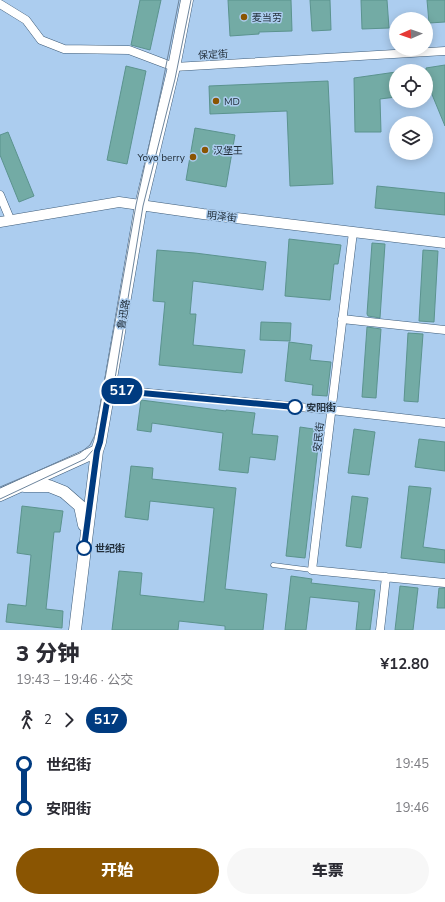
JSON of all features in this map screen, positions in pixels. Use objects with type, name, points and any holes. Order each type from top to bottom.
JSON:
[{"type":"main road","name":"鲁迅路","points":[[75,630],[86,533],[107,390],[141,205],[174,67],[187,0]]},
{"type":"main road","points":[[0,495],[97,451]]},
{"type":"main road","points":[[19,487],[49,486],[64,492],[80,506],[86,533]]},
{"type":"street","name":"保定街","points":[[1,2],[26,20],[41,40],[64,48],[129,50],[174,67],[445,51]]},
{"type":"street","points":[[0,195],[5,220]]},
{"type":"street","name":"明泽街","points":[[5,220],[119,202],[445,243]]},
{"type":"street","name":"安民街","points":[[312,570],[353,232]]},
{"type":"street","points":[[342,319],[445,330]]},
{"type":"street","points":[[107,390],[331,410],[445,423]]},
{"type":"street","points":[[312,570],[445,583]]},
{"type":"street","points":[[380,630],[386,577]]},
{"type":"lane","points":[[273,565],[312,570]]},
{"type":"building","points":[[140,0],[161,0],[150,50],[131,45]]},
{"type":"building","points":[[228,0],[291,0],[292,31],[259,32],[259,34],[230,36]]},
{"type":"building","points":[[310,0],[330,0],[331,30],[312,31]]},
{"type":"building","points":[[361,0],[387,0],[389,28],[362,29]]},
{"type":"building","points":[[427,0],[445,0],[445,22],[433,23],[433,12],[428,12]]},
{"type":"building","points":[[445,65],[445,126],[433,97],[433,67]]},
{"type":"building","points":[[126,66],[146,71],[127,164],[107,160]]},
{"type":"building","points":[[389,73],[389,98],[380,99],[381,132],[355,132],[354,78]]},
{"type":"building","points":[[328,81],[333,184],[290,186],[287,111],[210,114],[209,86]]},
{"type":"building","points":[[195,128],[235,135],[226,187],[186,180]]},
{"type":"building","points":[[8,132],[34,196],[19,202],[0,155],[0,135]]},
{"type":"building","points":[[377,186],[445,193],[445,215],[375,208]]},
{"type":"building","points":[[289,239],[341,245],[338,264],[334,264],[330,300],[285,296]]},
{"type":"building","points":[[372,243],[385,244],[380,318],[368,316],[367,314]]},
{"type":"building","points":[[157,250],[266,262],[263,290],[193,281],[190,314],[196,314],[193,345],[245,350],[242,373],[159,365],[165,302],[153,301]]},
{"type":"building","points":[[423,250],[438,251],[434,322],[419,321]]},
{"type":"building","points":[[261,322],[291,323],[290,341],[260,340]]},
{"type":"building","points":[[367,327],[381,329],[376,398],[362,397]]},
{"type":"building","points":[[408,333],[423,334],[418,402],[404,401]]},
{"type":"building","points":[[289,342],[312,345],[310,360],[331,362],[327,396],[312,395],[313,385],[285,381]]},
{"type":"building","points":[[141,400],[226,411],[255,413],[252,434],[278,436],[275,460],[250,457],[248,473],[219,470],[223,433],[152,423],[151,432],[137,430]]},
{"type":"building","points":[[300,427],[320,430],[305,558],[286,556]]},
{"type":"building","points":[[354,429],[375,432],[369,475],[348,473]]},
{"type":"building","points":[[419,439],[445,442],[445,471],[415,467]]},
{"type":"building","points":[[131,466],[153,468],[152,479],[236,488],[225,589],[267,594],[263,630],[225,630],[225,626],[179,621],[178,630],[112,630],[119,571],[142,573],[140,595],[204,602],[214,508],[150,501],[148,520],[125,517]]},
{"type":"building","points":[[409,486],[431,488],[423,547],[445,550],[445,563],[401,558]]},
{"type":"building","points":[[352,496],[368,498],[361,548],[346,546]]},
{"type":"building","points":[[22,506],[63,511],[60,532],[54,532],[46,609],[63,611],[62,628],[6,622],[8,604],[26,606],[31,555],[17,553]]},
{"type":"building","points":[[291,576],[312,579],[311,583],[375,590],[370,630],[356,630],[359,602],[310,597],[306,630],[285,630]]},
{"type":"building","points":[[400,586],[418,588],[413,630],[395,630]]},
{"type":"building","points":[[439,588],[445,588],[445,608],[437,608]]},
{"type":"tram line","points":[[0,487],[80,453],[90,445],[95,435],[136,205],[179,0]]},
{"type":"tram line","points":[[0,499],[85,459],[100,442],[106,426],[113,391],[143,206],[175,79],[191,0]]},
{"type":"bus line","name":"517","points":[[84,548],[97,451],[100,442],[109,390],[295,407]]},
{"type":"place","name":"麦当劳","points":[[244,17]]},
{"type":"place","name":"MD","points":[[216,101]]},
{"type":"place","name":"汉堡王","points":[[205,150]]},
{"type":"place","name":"Yoyo berry","points":[[193,157]]},
{"type":"place","name":"安阳街","points":[[295,407]]},
{"type":"place","name":"世纪街","points":[[84,548]]}]
